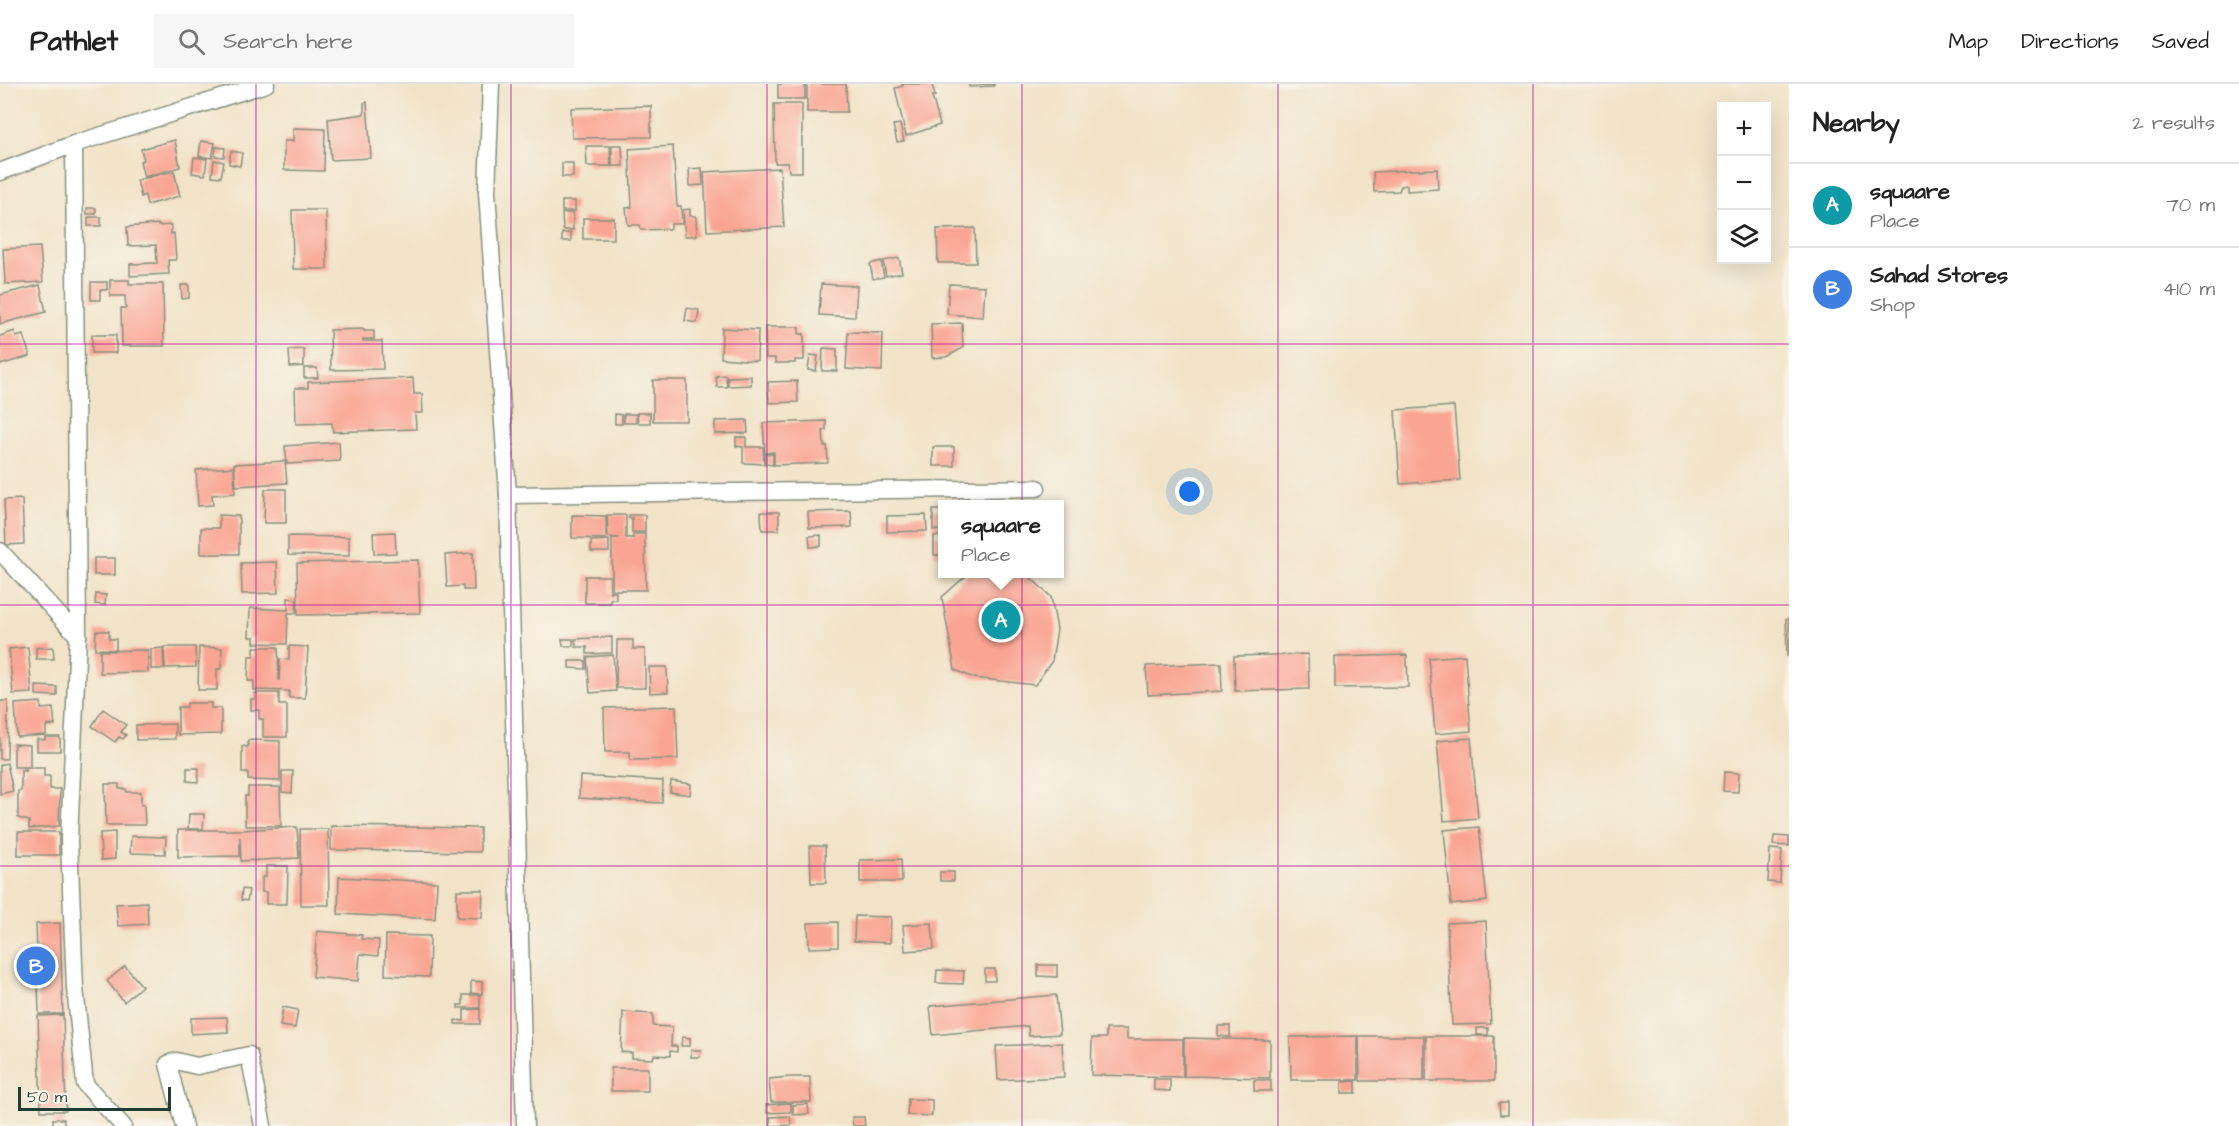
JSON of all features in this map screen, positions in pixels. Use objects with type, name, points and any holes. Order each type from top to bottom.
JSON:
[{"type":"street","points":[[0,172],[225,90],[266,84]]},
{"type":"street","points":[[491,84],[487,192],[508,495],[525,1126]]},
{"type":"street","points":[[74,144],[78,636],[69,840],[75,988],[85,1084],[123,1126]]},
{"type":"street","points":[[508,495],[1037,488]]},
{"type":"street","points":[[0,551],[78,636]]},
{"type":"street","points":[[184,1126],[168,1064],[176,1061],[197,1066],[223,1062],[234,1056],[249,1055],[263,1126]]},
{"type":"building","points":[[778,84],[805,84],[805,99],[778,99]]},
{"type":"building","points":[[807,84],[846,84],[847,112],[807,112]]},
{"type":"building","points":[[902,84],[932,84],[935,96],[932,96],[940,125],[906,136],[895,88],[903,86]]},
{"type":"building","points":[[969,84],[994,84],[994,86],[969,87]]},
{"type":"building","points":[[367,102],[371,158],[331,160],[328,119],[364,114],[364,103]]},
{"type":"building","points":[[774,104],[802,104],[802,172],[789,172],[788,163],[775,163]]},
{"type":"building","points":[[651,106],[651,137],[572,138],[571,108]]},
{"type":"building","points":[[900,124],[904,141],[897,142],[893,125]]},
{"type":"building","points":[[293,128],[325,129],[324,171],[284,170],[284,141],[293,141]]},
{"type":"building","points":[[175,140],[180,167],[144,177],[140,161],[144,160],[141,149]]},
{"type":"building","points":[[201,141],[215,143],[212,158],[199,156]]},
{"type":"building","points":[[612,145],[622,145],[623,166],[612,166]]},
{"type":"building","points":[[586,146],[610,146],[611,166],[587,166]]},
{"type":"building","points":[[673,146],[677,206],[681,206],[682,224],[671,224],[671,229],[641,230],[640,225],[628,225],[626,208],[632,207],[629,149]]},
{"type":"building","points":[[216,147],[225,148],[224,157],[215,156]]},
{"type":"building","points":[[231,151],[242,153],[240,166],[229,164]]},
{"type":"building","points":[[194,157],[207,159],[205,175],[192,173]]},
{"type":"building","points":[[214,160],[224,162],[221,177],[212,176]]},
{"type":"building","points":[[562,163],[573,163],[573,177],[562,177]]},
{"type":"building","points":[[702,168],[703,185],[690,186],[689,169]]},
{"type":"building","points":[[780,168],[784,227],[707,231],[704,172]]},
{"type":"building","points":[[1437,169],[1438,189],[1407,191],[1407,185],[1401,186],[1399,191],[1374,192],[1373,172]]},
{"type":"building","points":[[174,171],[180,196],[147,205],[145,195],[141,197],[137,180]]},
{"type":"building","points":[[562,201],[575,201],[575,211],[562,211]]},
{"type":"building","points":[[87,208],[96,208],[96,214],[87,214]]},
{"type":"building","points":[[690,209],[690,216],[696,216],[697,236],[685,236],[683,210]]},
{"type":"building","points":[[292,210],[326,210],[327,269],[293,269]]},
{"type":"building","points":[[562,213],[573,213],[573,230],[563,230]]},
{"type":"building","points":[[88,217],[101,217],[101,226],[88,226]]},
{"type":"building","points":[[583,218],[614,218],[614,239],[583,239]]},
{"type":"building","points":[[158,224],[158,226],[171,225],[171,234],[174,233],[176,260],[168,260],[169,274],[130,276],[130,264],[157,263],[156,245],[128,246],[127,227]]},
{"type":"building","points":[[975,228],[976,263],[938,263],[937,229]]},
{"type":"building","points":[[562,233],[571,233],[571,241],[562,241]]},
{"type":"building","points":[[40,247],[43,282],[5,284],[3,249]]},
{"type":"building","points":[[899,258],[902,273],[886,276],[883,261]]},
{"type":"building","points":[[881,261],[884,277],[873,279],[870,264]]},
{"type":"building","points":[[110,280],[129,280],[129,284],[163,284],[164,346],[122,346],[121,308],[126,308],[125,296],[110,296]]},
{"type":"building","points":[[91,282],[107,282],[107,290],[100,290],[100,300],[91,300]]},
{"type":"building","points":[[821,284],[857,286],[855,317],[819,315]]},
{"type":"building","points":[[949,284],[985,286],[983,317],[947,314]]},
{"type":"building","points":[[40,285],[46,312],[0,324],[0,295]]},
{"type":"building","points":[[181,285],[189,285],[189,298],[182,299]]},
{"type":"building","points":[[687,308],[699,310],[697,323],[685,321]]},
{"type":"building","points":[[962,323],[963,348],[946,357],[932,358],[931,324]]},
{"type":"building","points":[[765,327],[799,327],[799,334],[804,334],[804,360],[795,360],[795,363],[775,363],[775,358],[766,358]]},
{"type":"building","points":[[722,328],[758,330],[757,361],[721,358]]},
{"type":"building","points":[[364,329],[364,331],[374,331],[374,339],[363,339],[363,341],[382,341],[383,369],[331,370],[330,330]]},
{"type":"building","points":[[15,331],[16,337],[23,335],[30,356],[0,365],[0,336]]},
{"type":"building","points":[[848,332],[883,333],[882,371],[846,369]]},
{"type":"building","points":[[92,335],[116,335],[116,353],[92,353]]},
{"type":"building","points":[[823,348],[837,349],[837,371],[822,371]]},
{"type":"building","points":[[304,349],[304,366],[290,367],[289,350]]},
{"type":"building","points":[[810,355],[818,356],[816,371],[808,370]]},
{"type":"building","points":[[304,368],[317,368],[318,378],[304,378]]},
{"type":"building","points":[[726,375],[727,387],[717,387],[716,376]]},
{"type":"building","points":[[751,376],[751,385],[728,386],[728,377]]},
{"type":"building","points":[[413,378],[414,394],[422,394],[423,413],[415,413],[416,429],[333,432],[332,423],[296,424],[295,388],[308,388],[308,382]]},
{"type":"building","points":[[653,380],[687,380],[687,421],[653,421]]},
{"type":"building","points":[[797,381],[798,402],[769,403],[768,382]]},
{"type":"building","points":[[1454,406],[1460,480],[1400,484],[1395,410]]},
{"type":"building","points":[[637,413],[650,413],[650,423],[638,423]]},
{"type":"building","points":[[615,414],[622,415],[622,424],[615,424]]},
{"type":"building","points":[[624,414],[636,414],[636,423],[624,423]]},
{"type":"building","points":[[747,420],[748,433],[715,434],[715,421]]},
{"type":"building","points":[[826,421],[826,430],[823,430],[828,463],[774,465],[774,452],[765,453],[763,423]]},
{"type":"building","points":[[736,437],[746,437],[746,447],[763,447],[764,464],[743,463],[743,447],[736,446]]},
{"type":"building","points":[[339,442],[340,461],[287,464],[285,446]]},
{"type":"building","points":[[933,447],[954,447],[954,466],[933,466]]},
{"type":"building","points":[[765,454],[773,454],[773,465],[765,464]]},
{"type":"building","points":[[285,461],[287,483],[236,486],[234,464]]},
{"type":"building","points":[[234,467],[235,493],[212,495],[213,505],[198,506],[196,470]]},
{"type":"building","points":[[265,489],[286,489],[286,523],[264,523]]},
{"type":"building","points":[[22,499],[24,544],[6,545],[4,500]]},
{"type":"building","points":[[933,510],[938,510],[938,530],[933,530]]},
{"type":"building","points":[[851,511],[852,527],[809,528],[808,512]]},
{"type":"building","points":[[761,512],[779,512],[779,530],[762,530]]},
{"type":"building","points":[[219,515],[239,516],[239,554],[201,554],[201,528],[219,528]]},
{"type":"building","points":[[572,515],[606,516],[606,539],[572,538]]},
{"type":"building","points":[[607,515],[626,515],[626,538],[633,538],[633,534],[645,534],[646,590],[612,590],[612,538],[619,538],[608,537]]},
{"type":"building","points":[[629,515],[645,515],[645,532],[632,532],[632,518],[629,518]]},
{"type":"building","points":[[926,515],[927,531],[887,532],[887,516]]},
{"type":"building","points":[[395,532],[396,553],[374,554],[373,533]]},
{"type":"building","points":[[821,535],[821,546],[810,547],[809,536]]},
{"type":"building","points":[[288,536],[349,537],[349,556],[288,555]]},
{"type":"building","points":[[934,536],[938,536],[938,555],[934,555]]},
{"type":"building","points":[[609,540],[609,552],[591,552],[591,541]]},
{"type":"building","points":[[473,553],[474,590],[463,590],[463,586],[447,587],[445,555]]},
{"type":"building","points":[[94,558],[115,558],[115,575],[94,575]]},
{"type":"building","points":[[418,560],[420,613],[298,615],[297,563]]},
{"type":"building","points":[[277,562],[278,593],[242,594],[241,563]]},
{"type":"building","points":[[585,576],[610,576],[610,592],[616,592],[616,599],[610,599],[610,603],[585,603]]},
{"type":"building","points":[[963,578],[1031,578],[1051,597],[1057,629],[1052,661],[1035,685],[974,678],[955,670],[942,597]]},
{"type":"building","points":[[96,594],[106,595],[105,605],[95,604]]},
{"type":"building","points":[[288,598],[297,599],[296,613],[288,613],[287,644],[254,643],[254,637],[249,637],[250,608],[288,610]]},
{"type":"building","points":[[1786,619],[1789,619],[1789,656],[1787,656]]},
{"type":"building","points":[[96,631],[109,631],[109,639],[116,639],[116,650],[95,649]]},
{"type":"building","points":[[612,637],[612,653],[587,654],[587,647],[576,647],[575,639]]},
{"type":"building","points":[[562,639],[573,639],[573,646],[563,646]]},
{"type":"building","points":[[617,640],[633,640],[633,649],[645,649],[645,688],[616,688]]},
{"type":"building","points":[[289,646],[308,647],[305,698],[289,698],[289,691],[254,690],[254,681],[248,681],[249,656],[254,656],[254,647],[278,647],[279,681],[280,659],[289,660]]},
{"type":"building","points":[[28,647],[32,693],[13,694],[9,649]]},
{"type":"building","points":[[53,647],[54,659],[36,659],[36,648]]},
{"type":"building","points":[[164,647],[195,647],[196,667],[165,668]]},
{"type":"building","points":[[199,647],[222,648],[221,669],[217,669],[217,690],[198,690]]},
{"type":"building","points":[[163,648],[164,669],[151,669],[151,649]]},
{"type":"building","points":[[148,650],[148,672],[100,673],[100,651]]},
{"type":"building","points":[[1308,654],[1309,689],[1235,691],[1234,656]]},
{"type":"building","points":[[613,655],[616,691],[590,693],[587,657]]},
{"type":"building","points":[[1407,655],[1408,687],[1335,688],[1335,657]]},
{"type":"building","points":[[1465,655],[1471,731],[1435,734],[1429,658]]},
{"type":"building","points":[[569,661],[586,661],[586,669],[569,668]]},
{"type":"building","points":[[1221,663],[1222,691],[1148,695],[1146,666]]},
{"type":"building","points":[[649,667],[667,667],[668,692],[650,693]]},
{"type":"building","points":[[36,686],[57,687],[57,696],[36,695]]},
{"type":"building","points":[[255,693],[279,693],[279,705],[287,705],[287,737],[263,737],[263,719],[259,719],[259,710],[251,710],[251,699],[255,699]]},
{"type":"building","points":[[0,701],[8,701],[7,759],[0,759]]},
{"type":"building","points":[[41,702],[41,709],[53,708],[55,725],[46,726],[46,735],[17,737],[15,704]]},
{"type":"building","points":[[187,703],[211,703],[211,708],[221,708],[221,734],[178,735],[178,707],[187,707]]},
{"type":"building","points":[[676,706],[678,759],[630,760],[630,752],[605,752],[604,708]]},
{"type":"building","points":[[103,709],[126,725],[121,732],[126,735],[123,739],[119,737],[115,742],[92,726]]},
{"type":"building","points":[[175,724],[175,739],[136,740],[136,725]]},
{"type":"building","points":[[45,737],[60,737],[60,751],[37,751],[37,739],[45,740]]},
{"type":"building","points":[[1471,738],[1478,818],[1444,821],[1437,741]]},
{"type":"building","points":[[248,740],[280,741],[280,781],[248,780],[248,773],[242,773],[242,746],[248,747]]},
{"type":"building","points":[[14,744],[30,745],[30,767],[14,767]]},
{"type":"building","points":[[7,763],[13,791],[0,794],[0,765]]},
{"type":"building","points":[[26,768],[44,768],[44,776],[50,776],[50,789],[60,789],[59,826],[29,829],[29,821],[18,818],[21,770],[26,771]]},
{"type":"building","points":[[187,768],[199,768],[198,782],[187,781]]},
{"type":"building","points":[[282,771],[293,771],[292,793],[282,792]]},
{"type":"building","points":[[1724,772],[1739,773],[1738,792],[1723,791]]},
{"type":"building","points":[[580,776],[663,781],[662,803],[579,798]]},
{"type":"building","points":[[671,781],[691,784],[690,795],[670,792]]},
{"type":"building","points":[[105,784],[119,784],[119,789],[126,789],[127,792],[141,792],[145,825],[106,825]]},
{"type":"building","points":[[248,787],[280,787],[281,826],[245,826],[245,796],[248,796]]},
{"type":"building","points":[[189,814],[204,814],[203,829],[188,829]]},
{"type":"building","points":[[331,826],[480,828],[480,852],[331,850]]},
{"type":"building","points":[[297,827],[299,858],[241,861],[240,837],[240,856],[178,857],[178,830]]},
{"type":"building","points":[[1479,827],[1487,901],[1451,905],[1444,830]]},
{"type":"building","points":[[300,829],[328,829],[329,905],[301,905]]},
{"type":"building","points":[[18,832],[59,832],[59,855],[18,855]]},
{"type":"building","points":[[115,832],[115,859],[101,860],[100,833]]},
{"type":"building","points":[[131,836],[166,837],[165,854],[130,853]]},
{"type":"building","points":[[1774,836],[1789,837],[1789,846],[1773,845]]},
{"type":"building","points":[[810,846],[825,846],[826,883],[811,883]]},
{"type":"building","points":[[1770,849],[1782,850],[1780,883],[1768,882]]},
{"type":"building","points":[[901,859],[902,882],[860,882],[860,860]]},
{"type":"building","points":[[266,866],[288,866],[287,904],[266,904],[266,892],[262,892],[262,877],[266,877]]},
{"type":"building","points":[[940,872],[954,872],[954,881],[940,881]]},
{"type":"building","points":[[339,877],[437,882],[435,919],[338,914]]},
{"type":"building","points":[[242,889],[249,890],[247,901],[241,900]]},
{"type":"building","points":[[457,890],[483,890],[482,918],[457,917]]},
{"type":"building","points":[[147,902],[148,924],[118,926],[116,904]]},
{"type":"building","points":[[855,916],[891,917],[890,943],[854,941]]},
{"type":"building","points":[[1486,921],[1491,1024],[1452,1025],[1447,923]]},
{"type":"building","points":[[838,922],[838,947],[809,948],[808,923]]},
{"type":"building","points":[[60,923],[63,1014],[39,1014],[36,924]]},
{"type":"building","points":[[932,923],[934,949],[905,951],[903,925]]},
{"type":"building","points":[[317,931],[362,935],[361,939],[379,940],[378,956],[360,954],[358,981],[313,977]]},
{"type":"building","points":[[386,935],[430,936],[429,977],[385,975]]},
{"type":"building","points":[[1038,965],[1057,965],[1057,977],[1038,976]]},
{"type":"building","points":[[125,966],[142,986],[124,1002],[107,981]]},
{"type":"building","points":[[985,969],[995,969],[995,981],[985,981]]},
{"type":"building","points":[[937,970],[964,971],[963,984],[936,983]]},
{"type":"building","points":[[471,981],[482,982],[482,994],[471,993]]},
{"type":"building","points":[[463,995],[480,995],[480,1008],[458,1008],[458,1005],[463,1005]]},
{"type":"building","points":[[1056,995],[1060,1034],[1029,1036],[1028,1026],[933,1035],[930,1006]]},
{"type":"building","points":[[283,1007],[298,1010],[295,1028],[280,1026]]},
{"type":"building","points":[[480,1009],[480,1024],[455,1024],[455,1020],[464,1021],[464,1010]]},
{"type":"building","points":[[623,1012],[653,1014],[653,1026],[672,1027],[671,1046],[677,1046],[677,1052],[670,1051],[670,1056],[654,1055],[653,1059],[632,1058],[632,1053],[621,1052]]},
{"type":"building","points":[[63,1015],[66,1111],[41,1111],[38,1016]]},
{"type":"building","points":[[227,1017],[228,1032],[191,1034],[191,1018]]},
{"type":"building","points":[[1218,1026],[1230,1026],[1230,1037],[1218,1036]]},
{"type":"building","points":[[1477,1028],[1488,1028],[1488,1035],[1477,1035]]},
{"type":"building","points":[[1106,1029],[1127,1029],[1127,1039],[1183,1039],[1183,1077],[1091,1075],[1092,1038],[1106,1038]]},
{"type":"building","points":[[1358,1036],[1358,1080],[1291,1080],[1290,1037]]},
{"type":"building","points":[[1359,1036],[1424,1036],[1424,1081],[1360,1081]]},
{"type":"building","points":[[1426,1036],[1494,1036],[1494,1081],[1426,1081]]},
{"type":"building","points":[[682,1037],[690,1038],[690,1046],[681,1046]]},
{"type":"building","points":[[1184,1038],[1270,1040],[1270,1078],[1184,1076]]},
{"type":"building","points":[[1062,1043],[1064,1077],[998,1080],[996,1046]]},
{"type":"building","points":[[691,1050],[701,1050],[700,1057],[691,1057]]},
{"type":"building","points":[[611,1068],[648,1068],[648,1091],[611,1091]]},
{"type":"building","points":[[810,1077],[811,1102],[771,1102],[769,1079]]},
{"type":"building","points":[[1154,1079],[1170,1079],[1170,1091],[1154,1090]]},
{"type":"building","points":[[1254,1080],[1271,1080],[1271,1091],[1254,1091]]},
{"type":"building","points":[[1356,1081],[1356,1093],[1342,1093],[1342,1082]]},
{"type":"building","points":[[908,1099],[932,1100],[932,1116],[907,1115]]},
{"type":"building","points":[[791,1103],[791,1112],[767,1113],[766,1105]]},
{"type":"building","points":[[1499,1103],[1508,1103],[1508,1115],[1500,1115]]},
{"type":"building","points":[[808,1104],[809,1114],[793,1115],[793,1105]]},
{"type":"building","points":[[790,1116],[791,1125],[771,1126],[770,1117]]},
{"type":"building","points":[[852,1117],[864,1117],[865,1126],[853,1126]]},
{"type":"building","points":[[53,1119],[64,1119],[64,1126],[53,1126]]},
{"type":"place","name":"squaare","points":[[1001,620]]},
{"type":"place","name":"Sahad Stores","points":[[36,966]]}]
